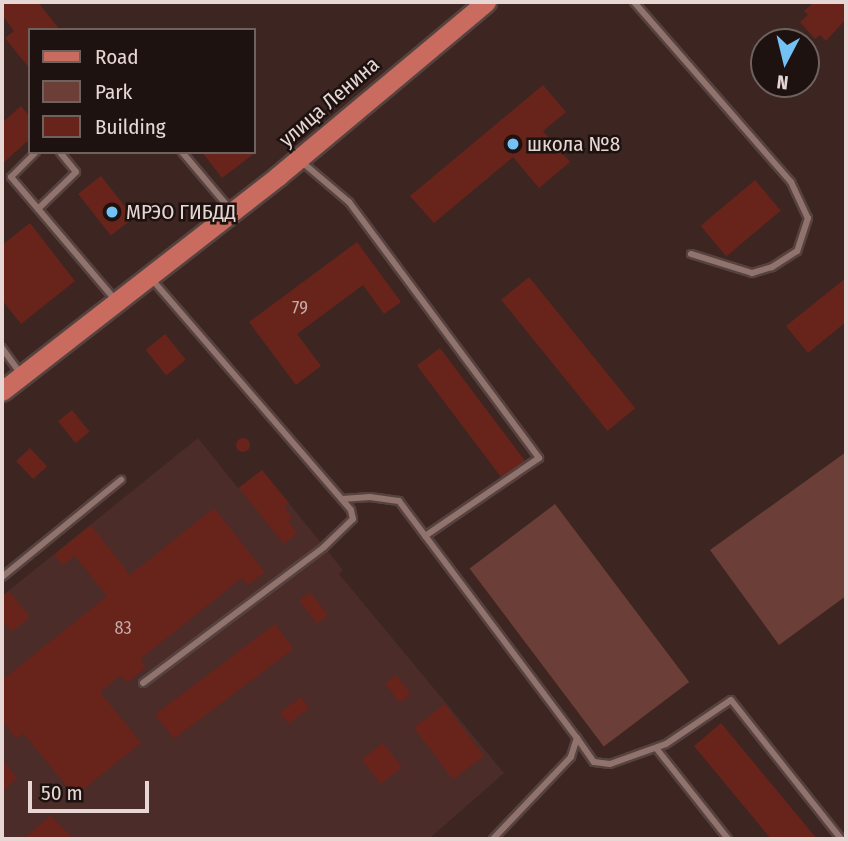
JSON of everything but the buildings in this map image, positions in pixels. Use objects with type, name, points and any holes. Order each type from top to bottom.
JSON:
[{"type":"main road","name":"улица Ленина","points":[[2,391],[298,159],[486,2]]},
{"type":"lane","points":[[634,2],[791,182],[808,218],[797,251],[772,267],[752,274],[691,254]]},
{"type":"lane","points":[[34,154],[11,177],[117,302]]},
{"type":"lane","points":[[38,209],[76,172],[62,154]]},
{"type":"lane","points":[[184,154],[231,210]]},
{"type":"lane","points":[[298,159],[349,202],[539,458],[425,536]]},
{"type":"lane","points":[[143,683],[324,547],[353,519],[351,510],[342,499],[149,276]]},
{"type":"lane","points":[[2,348],[23,376]]},
{"type":"lane","points":[[2,577],[121,481]]},
{"type":"lane","points":[[342,499],[370,497],[398,501],[594,762],[610,764],[656,748],[731,700],[841,839]]},
{"type":"lane","points":[[493,839],[571,757],[577,738]]},
{"type":"lane","points":[[656,748],[728,839]]},
{"type":"shaded area","points":[[198,438],[238,488],[262,470],[343,570],[339,574],[504,773],[429,839],[2,839],[2,596]]},
{"type":"green space","points":[[846,452],[846,596],[779,645],[710,550]]},
{"type":"green space","points":[[555,504],[689,682],[604,746],[470,568]]},
{"type":"place","name":"школа №8","points":[[513,144]]},
{"type":"place","name":"МРЭО ГИБДД","points":[[112,212]]}]
